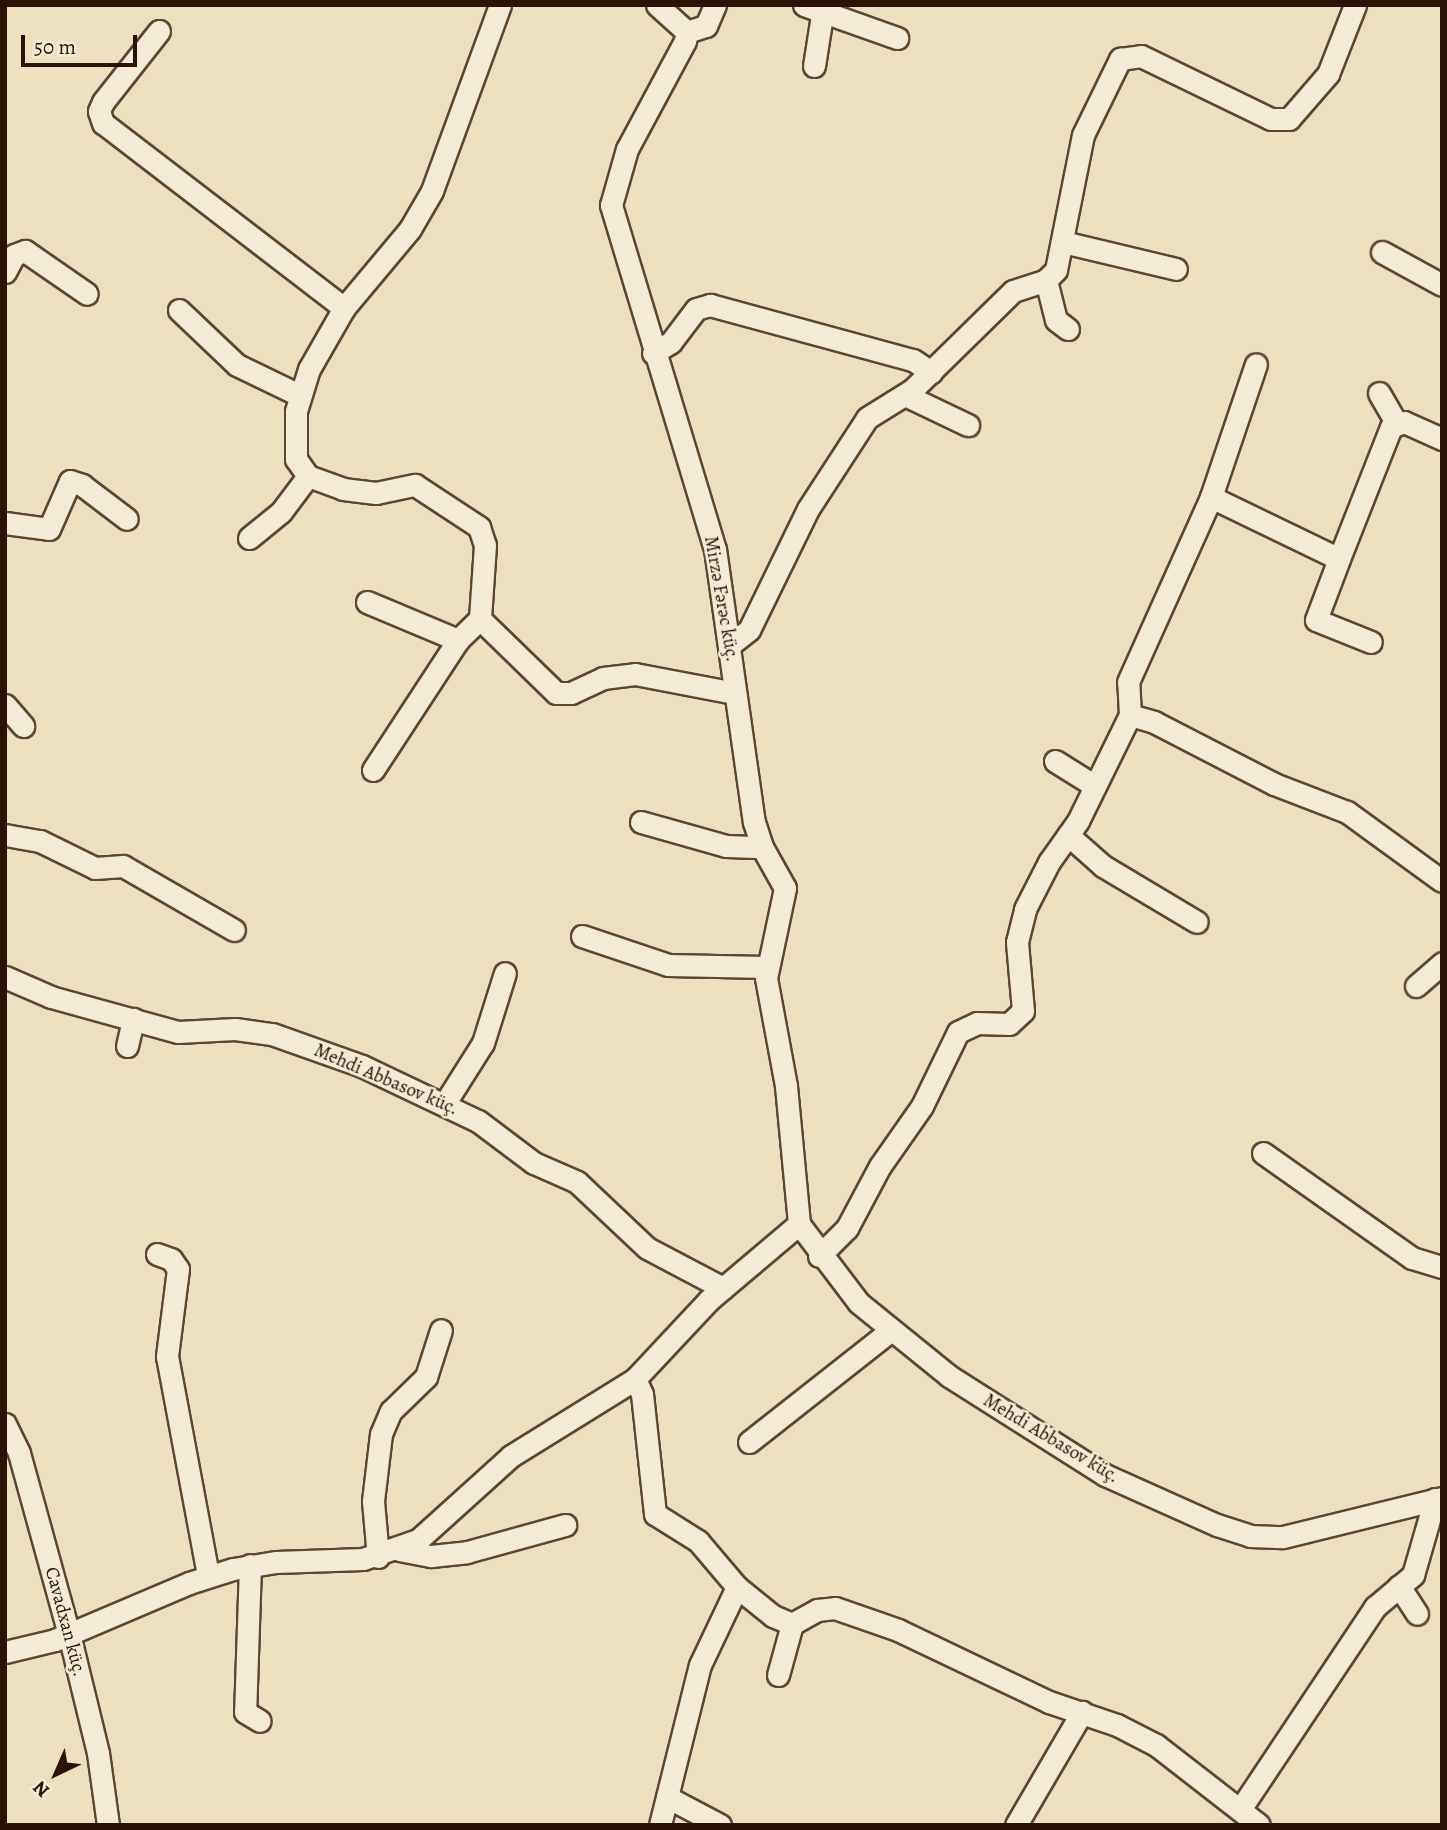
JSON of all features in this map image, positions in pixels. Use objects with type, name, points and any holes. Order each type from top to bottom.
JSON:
[{"type":"street","points":[[373,770],[458,640],[480,619],[485,545],[472,521],[415,485],[363,492],[308,476],[293,448],[299,395],[344,308],[410,229],[432,191],[500,5]]},
{"type":"street","points":[[657,5],[687,32],[706,26],[715,5]]},
{"type":"street","points":[[731,644],[749,630],[808,509],[844,451],[873,412],[905,395],[1013,291],[1046,280],[1056,270],[1083,135],[1120,60],[1141,56],[1271,119],[1289,119],[1328,74],[1355,5]]},
{"type":"street","points":[[814,66],[813,10],[897,38]]},
{"type":"street","points":[[159,31],[103,102],[99,111],[103,124],[344,308]]},
{"type":"street","name":"Mirzə Fərəc küç.","points":[[687,32],[680,54],[626,149],[611,195],[653,354],[715,549],[762,847],[785,888],[766,967],[786,1086],[799,1224]]},
{"type":"street","points":[[1063,242],[1176,268]]},
{"type":"street","points":[[5,272],[14,254],[25,251],[87,294]]},
{"type":"street","points":[[1382,252],[1442,285]]},
{"type":"street","points":[[1046,280],[1056,320],[1069,329]]},
{"type":"street","points":[[653,354],[671,342],[696,309],[710,305],[913,360],[931,372]]},
{"type":"street","points":[[179,310],[253,376],[299,395]]},
{"type":"street","points":[[819,1256],[847,1228],[880,1166],[922,1107],[958,1032],[977,1023],[1009,1024],[1023,1011],[1018,932],[1034,890],[1068,835],[1095,786],[1114,740],[1130,716],[1128,682],[1211,497],[1256,364]]},
{"type":"street","points":[[1378,393],[1396,422],[1442,439]]},
{"type":"street","points":[[905,395],[968,425]]},
{"type":"street","points":[[1371,642],[1316,620],[1388,434],[1396,422]]},
{"type":"street","points":[[249,538],[281,512],[308,476]]},
{"type":"street","points":[[5,523],[49,530],[70,481],[82,485],[127,519]]},
{"type":"street","points":[[1211,497],[1339,559]]},
{"type":"street","points":[[367,602],[458,640]]},
{"type":"street","points":[[480,619],[556,693],[571,693],[603,678],[635,674],[736,693]]},
{"type":"street","points":[[5,705],[23,726]]},
{"type":"street","points":[[1130,716],[1154,722],[1274,784],[1347,812],[1442,881]]},
{"type":"street","points":[[1055,761],[1095,786]]},
{"type":"street","points":[[641,822],[726,846],[762,847]]},
{"type":"street","points":[[5,835],[40,841],[95,868],[123,866],[234,930]]},
{"type":"street","points":[[1068,835],[1103,866],[1197,922]]},
{"type":"street","points":[[582,936],[668,965],[766,967]]},
{"type":"street","points":[[1416,986],[1442,962]]},
{"type":"street","points":[[446,1103],[483,1042],[505,973]]},
{"type":"street","name":"Mehdi Abbasov küç.","points":[[5,977],[51,997],[193,1034],[234,1029],[272,1034],[446,1103],[534,1163],[577,1182],[647,1248],[723,1288]]},
{"type":"street","points":[[127,1046],[133,1019]]},
{"type":"street","points":[[1263,1153],[1412,1258],[1442,1268]]},
{"type":"street","points":[[5,1652],[69,1634],[208,1576],[250,1565],[378,1556],[399,1550],[429,1531],[511,1456],[635,1379],[723,1288],[799,1224]]},
{"type":"street","name":"Mehdi Abbasov küç.","points":[[799,1224],[819,1256],[852,1296],[890,1331],[967,1389],[1077,1460],[1234,1532],[1283,1537],[1439,1499]]},
{"type":"street","points":[[157,1254],[171,1259],[178,1269],[168,1364],[208,1576]]},
{"type":"street","points":[[378,1556],[373,1501],[381,1434],[391,1411],[426,1377],[441,1330]]},
{"type":"street","points":[[748,1441],[890,1331]]},
{"type":"street","points":[[635,1379],[642,1394],[655,1514],[698,1541],[737,1587],[792,1624]]},
{"type":"street","name":"Cavadxan küç.","points":[[5,1424],[19,1453],[69,1634],[98,1753],[108,1825]]},
{"type":"street","points":[[1241,1808],[1375,1607],[1399,1586],[1418,1563],[1439,1499]]},
{"type":"street","points":[[399,1550],[431,1556],[460,1554],[565,1525]]},
{"type":"street","points":[[250,1565],[246,1712],[260,1721]]},
{"type":"street","points":[[1399,1586],[1417,1614]]},
{"type":"street","points":[[660,1825],[700,1665],[737,1587]]},
{"type":"street","points":[[778,1675],[792,1624],[817,1610],[835,1608],[898,1630],[1049,1702],[1082,1712],[1156,1745],[1241,1808],[1259,1825]]},
{"type":"street","points":[[1016,1825],[1082,1712]]},
{"type":"street","points":[[667,1797],[720,1825]]}]
